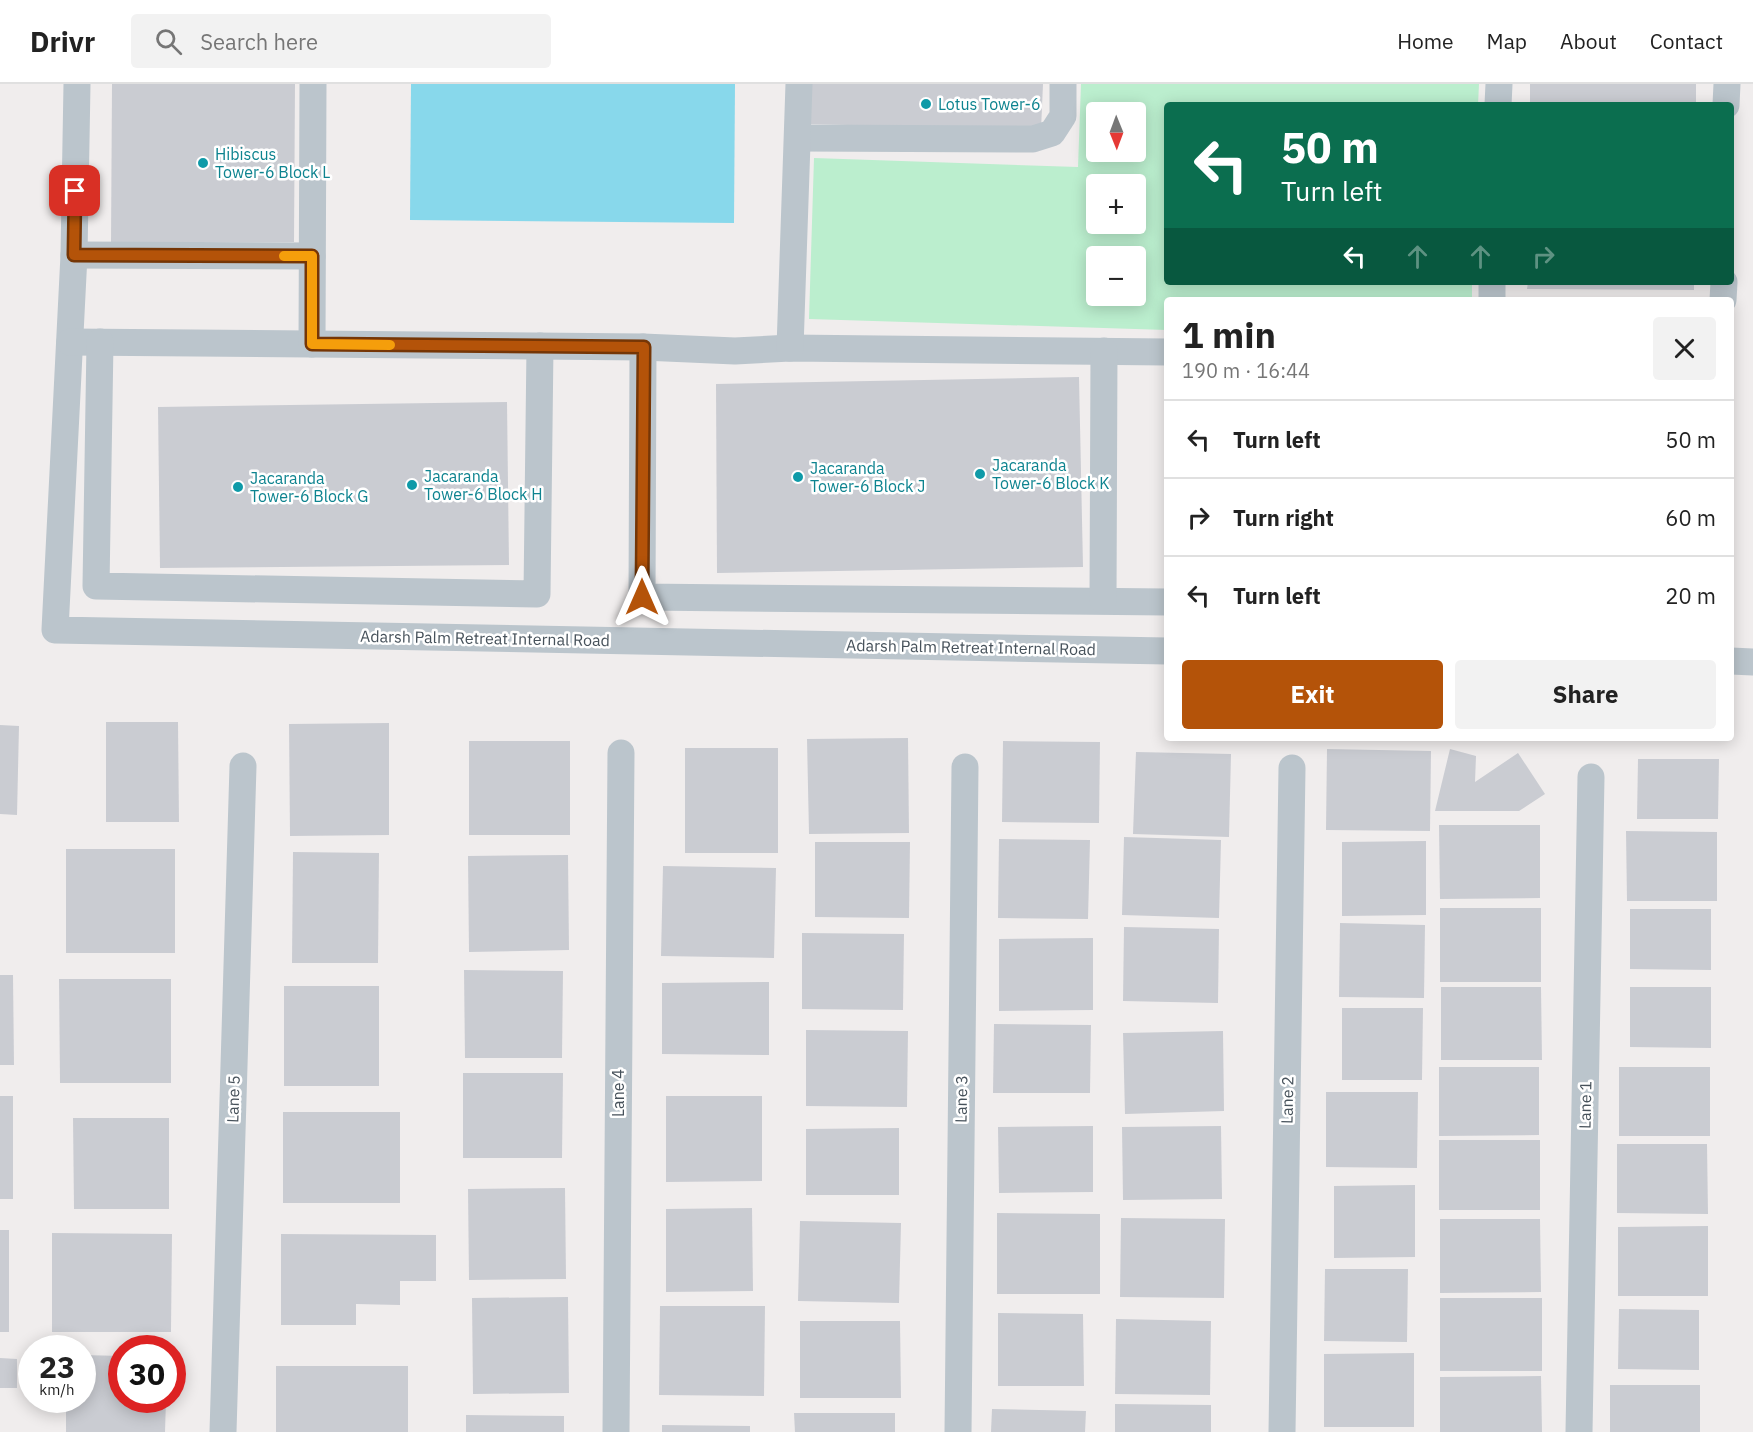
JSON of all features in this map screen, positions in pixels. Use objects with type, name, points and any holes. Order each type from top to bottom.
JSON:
[{"type":"street","points":[[77,84],[70,342],[644,347],[735,351],[790,348],[1164,352]]},
{"type":"street","points":[[312,344],[313,84]]},
{"type":"street","points":[[790,348],[799,84]]},
{"type":"street","points":[[798,138],[1033,139],[1052,133],[1063,116],[1063,84]]},
{"type":"street","points":[[1498,102],[1499,84]]},
{"type":"street","points":[[1726,102],[1727,84]]},
{"type":"street","points":[[74,255],[312,256]]},
{"type":"street","name":"Adarsh Palm Retreat Internal Road","points":[[70,342],[55,630],[1164,651]]},
{"type":"street","points":[[100,342],[96,586],[537,594],[540,346]]},
{"type":"street","points":[[644,347],[642,597],[1164,602]]},
{"type":"street","points":[[1102,600],[1104,351]]},
{"type":"street","points":[[1734,661],[1753,662]]},
{"type":"street","name":"Lane 4","points":[[616,1432],[621,753]]},
{"type":"street","name":"Lane 5","points":[[223,1432],[243,766]]},
{"type":"street","name":"Lane 3","points":[[958,1432],[965,767]]},
{"type":"street","name":"Lane 2","points":[[1282,1432],[1293,768]]},
{"type":"street","name":"Lane 1","points":[[1579,1432],[1591,777]]},
{"type":"green space","points":[[1081,84],[1479,84],[1478,102],[1164,102],[1164,285],[1472,285],[1472,297],[1164,297],[1164,330],[809,319],[814,158],[1078,167]]},
{"type":"water","points":[[411,84],[735,84],[734,223],[410,220]]},
{"type":"building","name":"Hibiscus Tower-6 Block L","points":[[112,84],[295,84],[294,242],[111,242]]},
{"type":"building","name":"Lotus Tower-6","points":[[810,84],[1043,84],[1041,130],[809,124]]},
{"type":"building","points":[[1530,84],[1696,84],[1696,102],[1530,102]]},
{"type":"building","points":[[1528,285],[1694,285],[1694,290],[1527,289]]},
{"type":"building","points":[[1079,377],[1083,567],[717,573],[716,384]]},
{"type":"building","points":[[507,402],[509,565],[160,568],[158,407]]},
{"type":"building","points":[[106,722],[178,722],[179,822],[106,822]]},
{"type":"building","points":[[389,723],[389,835],[290,836],[289,724]]},
{"type":"building","points":[[0,725],[19,726],[17,815],[0,814]]},
{"type":"building","points":[[908,738],[909,833],[809,834],[807,739]]},
{"type":"building","points":[[469,741],[570,741],[570,835],[469,835]]},
{"type":"building","points":[[1003,741],[1100,742],[1099,823],[1002,822]]},
{"type":"building","points":[[685,748],[778,748],[778,853],[685,853]]},
{"type":"building","points":[[1327,749],[1431,751],[1430,831],[1326,830]]},
{"type":"building","points":[[1450,749],[1476,756],[1475,782],[1518,753],[1545,794],[1519,811],[1435,811]]},
{"type":"building","points":[[1136,752],[1231,754],[1229,837],[1133,834]]},
{"type":"building","points":[[1638,759],[1719,759],[1718,819],[1637,819]]},
{"type":"building","points":[[1439,825],[1540,825],[1540,898],[1440,899]]},
{"type":"building","points":[[1626,831],[1717,832],[1717,901],[1627,901]]},
{"type":"building","points":[[1124,837],[1221,840],[1219,918],[1122,915]]},
{"type":"building","points":[[999,839],[1090,840],[1088,919],[998,918]]},
{"type":"building","points":[[1426,841],[1426,915],[1342,916],[1342,842]]},
{"type":"building","points":[[815,842],[910,842],[909,918],[815,917]]},
{"type":"building","points":[[66,849],[175,849],[175,953],[66,953]]},
{"type":"building","points":[[293,852],[379,853],[378,963],[292,963]]},
{"type":"building","points":[[568,855],[569,950],[469,952],[468,856]]},
{"type":"building","points":[[663,866],[776,868],[774,958],[661,956]]},
{"type":"building","points":[[1440,908],[1541,908],[1541,982],[1440,982]]},
{"type":"building","points":[[1630,909],[1711,909],[1711,970],[1630,969]]},
{"type":"building","points":[[1340,923],[1425,925],[1424,998],[1339,997]]},
{"type":"building","points":[[1124,927],[1219,929],[1218,1003],[1123,1001]]},
{"type":"building","points":[[802,933],[904,934],[903,1010],[802,1009]]},
{"type":"building","points":[[1093,938],[1093,1010],[999,1011],[999,939]]},
{"type":"building","points":[[464,970],[563,971],[562,1058],[465,1058]]},
{"type":"building","points":[[0,975],[13,975],[14,1065],[0,1065]]},
{"type":"building","points":[[59,979],[171,979],[171,1083],[60,1083]]},
{"type":"building","points":[[769,982],[769,1055],[662,1054],[662,983]]},
{"type":"building","points":[[284,986],[379,986],[379,1086],[284,1086]]},
{"type":"building","points":[[1441,987],[1541,987],[1542,1060],[1441,1060]]},
{"type":"building","points":[[1630,987],[1711,987],[1711,1048],[1630,1047]]},
{"type":"building","points":[[1342,1008],[1423,1008],[1422,1080],[1342,1080]]},
{"type":"building","points":[[994,1024],[1091,1025],[1090,1093],[993,1093]]},
{"type":"building","points":[[806,1030],[908,1031],[907,1107],[806,1106]]},
{"type":"building","points":[[1223,1031],[1224,1111],[1125,1114],[1123,1033]]},
{"type":"building","points":[[1439,1067],[1539,1067],[1539,1135],[1439,1136]]},
{"type":"building","points":[[1619,1067],[1710,1067],[1710,1136],[1619,1136]]},
{"type":"building","points":[[463,1073],[563,1073],[562,1158],[463,1158]]},
{"type":"building","points":[[1326,1092],[1418,1092],[1417,1168],[1326,1167]]},
{"type":"building","points":[[0,1096],[13,1096],[13,1199],[0,1199]]},
{"type":"building","points":[[666,1096],[762,1096],[762,1181],[666,1182]]},
{"type":"building","points":[[283,1112],[400,1112],[400,1203],[283,1203]]},
{"type":"building","points":[[73,1118],[169,1118],[169,1209],[74,1209]]},
{"type":"building","points":[[1093,1126],[1093,1192],[999,1193],[998,1127]]},
{"type":"building","points":[[1221,1126],[1222,1199],[1123,1200],[1122,1127]]},
{"type":"building","points":[[899,1128],[899,1195],[806,1195],[806,1129]]},
{"type":"building","points":[[1439,1140],[1540,1140],[1540,1210],[1439,1210]]},
{"type":"building","points":[[1617,1144],[1707,1144],[1708,1214],[1617,1213]]},
{"type":"building","points":[[1415,1185],[1415,1257],[1334,1258],[1334,1186]]},
{"type":"building","points":[[565,1188],[566,1279],[469,1280],[468,1189]]},
{"type":"building","points":[[752,1208],[753,1291],[666,1292],[666,1209]]},
{"type":"building","points":[[997,1213],[1100,1214],[1100,1294],[997,1294]]},
{"type":"building","points":[[1121,1218],[1225,1219],[1224,1298],[1120,1297]]},
{"type":"building","points":[[1440,1219],[1540,1219],[1541,1292],[1440,1293]]},
{"type":"building","points":[[800,1221],[901,1223],[899,1303],[798,1301]]},
{"type":"building","points":[[1708,1226],[1708,1296],[1618,1296],[1618,1227]]},
{"type":"building","points":[[0,1230],[9,1230],[9,1332],[0,1332]]},
{"type":"building","points":[[52,1233],[172,1234],[171,1332],[52,1332]]},
{"type":"building","points":[[281,1234],[436,1235],[436,1281],[400,1281],[400,1305],[356,1304],[356,1325],[281,1325]]},
{"type":"building","points":[[1325,1269],[1408,1269],[1407,1342],[1324,1341]]},
{"type":"building","points":[[568,1297],[569,1393],[473,1394],[472,1298]]},
{"type":"building","points":[[1440,1298],[1542,1298],[1542,1371],[1440,1371]]},
{"type":"building","points":[[660,1306],[765,1306],[764,1396],[659,1395]]},
{"type":"building","points":[[1619,1309],[1699,1310],[1699,1370],[1618,1369]]},
{"type":"building","points":[[998,1313],[1083,1314],[1084,1386],[998,1386]]},
{"type":"building","points":[[1116,1319],[1211,1321],[1210,1395],[1115,1394]]},
{"type":"building","points":[[800,1321],[900,1321],[901,1398],[800,1398]]},
{"type":"building","points":[[1414,1353],[1414,1427],[1324,1427],[1324,1354]]},
{"type":"building","points":[[96,1355],[108,1356],[108,1413],[166,1413],[165,1432],[66,1432],[66,1413],[96,1413]]},
{"type":"building","points":[[0,1358],[17,1359],[17,1388],[0,1388]]},
{"type":"building","points":[[276,1366],[408,1366],[408,1432],[276,1432]]},
{"type":"building","points":[[1541,1376],[1542,1432],[1440,1432],[1440,1377]]},
{"type":"building","points":[[1610,1385],[1700,1385],[1700,1432],[1610,1432]]},
{"type":"building","points":[[1115,1404],[1211,1405],[1211,1432],[1115,1432]]},
{"type":"building","points":[[992,1409],[1086,1411],[1085,1432],[991,1432]]},
{"type":"building","points":[[794,1413],[895,1413],[895,1432],[795,1432]]},
{"type":"building","points":[[466,1415],[564,1416],[564,1432],[466,1432]]},
{"type":"building","points":[[662,1425],[750,1426],[750,1432],[662,1432]]},
{"type":"slow traffic","points":[[284,256],[312,256],[312,344],[390,345]]},
{"type":"place","name":"Lotus Tower-6","points":[[926,104]]},
{"type":"place","name":"Hibiscus Tower-6 Block L","points":[[203,163]]},
{"type":"place","name":"Jacaranda Tower-6 Block K","points":[[980,474]]},
{"type":"place","name":"Jacaranda Tower-6 Block J","points":[[798,477]]},
{"type":"place","name":"Jacaranda Tower-6 Block H","points":[[412,485]]},
{"type":"place","name":"Jacaranda Tower-6 Block G","points":[[238,487]]},
{"type":"route","points":[[75,191],[74,255],[312,256],[312,344],[644,347],[642,597]]}]
